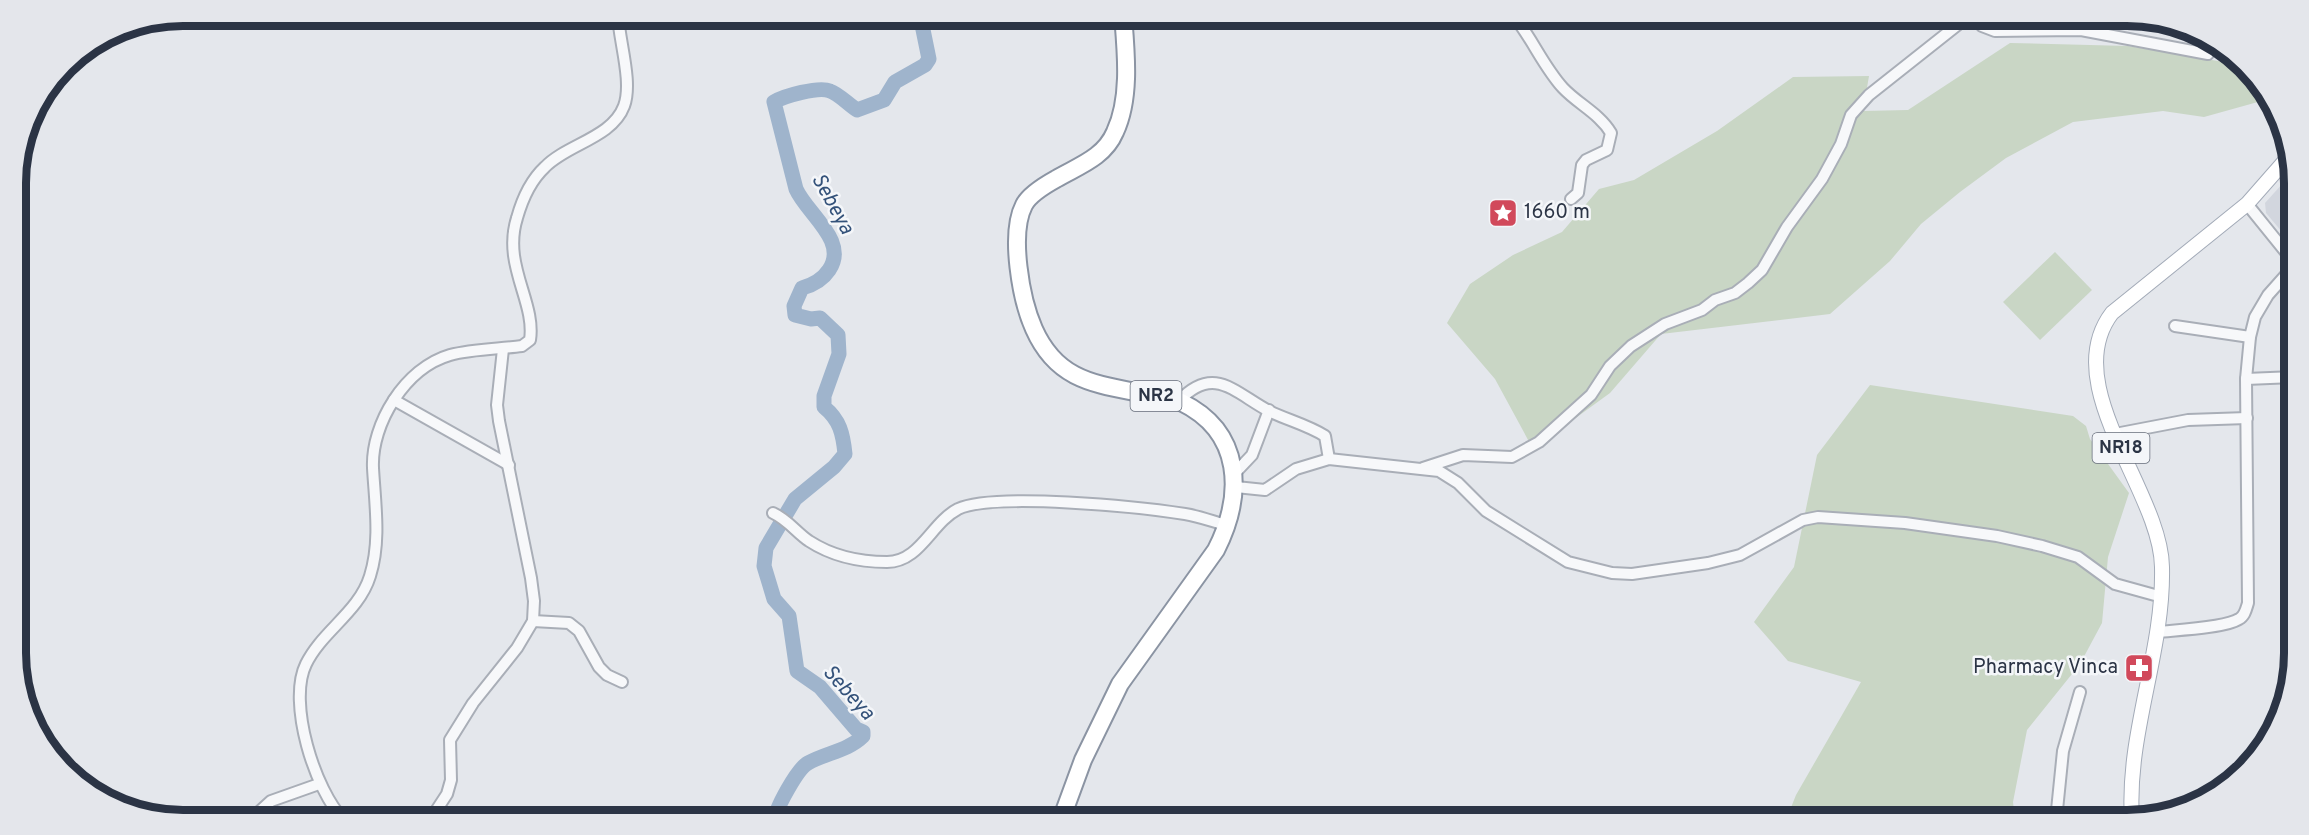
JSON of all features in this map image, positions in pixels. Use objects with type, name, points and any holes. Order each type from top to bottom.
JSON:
[{"type":"highway","name":"NR2","points":[[1065,810],[1083,760],[1120,684],[1183,600],[1229,526],[1235,480],[1230,457],[1215,428],[1202,416],[1179,401],[1077,378],[1057,364],[1034,328],[1017,258],[1017,234],[1024,204],[1056,179],[1096,158],[1115,134],[1124,94],[1123,26]]},
{"type":"main road","name":"NR18","points":[[2131,809],[2130,787],[2133,761],[2158,632],[2162,597],[2160,550],[2115,434],[2095,363],[2101,332],[2112,313],[2247,204],[2282,164]]},
{"type":"street","points":[[337,810],[319,784],[302,716],[301,678],[307,662],[360,599],[369,580],[377,530],[374,445],[384,417],[394,400],[429,365],[450,355],[522,346],[530,340],[529,318],[517,279],[514,229],[527,191],[544,167],[559,155],[601,132],[624,106],[626,81],[619,26]]},
{"type":"street","points":[[1522,26],[1563,88],[1606,124],[1611,133],[1607,150],[1586,160],[1582,165],[1578,193],[1571,199]]},
{"type":"street","points":[[1423,468],[1463,454],[1512,457],[1539,442],[1592,394],[1610,366],[1631,346],[1665,324],[1702,310],[1715,300],[1736,293],[1762,270],[1786,227],[1822,179],[1841,144],[1851,115],[1869,95],[1957,26]]},
{"type":"street","points":[[1982,26],[1995,31],[2081,30],[2208,54]]},
{"type":"street","points":[[2081,30],[2083,26]]},
{"type":"street","points":[[2247,204],[2284,250]]},
{"type":"street","points":[[2158,632],[2238,621],[2245,614],[2248,603],[2247,379],[2250,337],[2255,317],[2268,295],[2284,277]]},
{"type":"street","points":[[2175,326],[2250,337]]},
{"type":"street","points":[[437,810],[447,794],[451,780],[450,740],[473,703],[518,648],[533,621],[534,601],[531,578],[497,405],[502,349]]},
{"type":"street","points":[[2247,379],[2284,377]]},
{"type":"street","points":[[1179,401],[1195,388],[1213,382],[1227,385],[1269,410],[1325,436],[1329,459]]},
{"type":"street","points":[[394,400],[509,465]]},
{"type":"street","points":[[1269,410],[1262,434],[1252,455],[1235,480],[1265,490],[1296,470],[1329,459],[1423,468],[1451,478],[1486,511],[1568,562],[1612,573],[1632,574],[1708,563],[1740,555],[1803,520],[1836,517],[1905,523],[2024,540],[2078,557],[2115,584],[2162,597]]},
{"type":"street","points":[[2115,434],[2188,420],[2247,418]]},
{"type":"street","points":[[780,517],[811,542],[842,556],[857,561],[890,562],[908,558],[945,517],[960,508],[1001,502],[1066,504],[1186,514],[1229,526]]},
{"type":"street","points":[[533,621],[569,623],[579,632],[599,667],[607,675],[622,682]]},
{"type":"street","points":[[2057,809],[2062,752],[2080,692]]},
{"type":"street","points":[[261,810],[271,801],[319,784]]},
{"type":"shaded area","points":[[2284,182],[2284,234],[2266,213],[2265,203]]},
{"type":"green space","points":[[2010,43],[2128,46],[2228,63],[2238,71],[2260,101],[2204,117],[2163,111],[2073,122],[2006,158],[1960,192],[1921,224],[1890,261],[1830,314],[1661,334],[1610,393],[1533,449],[1495,379],[1447,323],[1470,284],[1513,255],[1562,232],[1599,189],[1634,180],[1717,131],[1793,77],[1869,76],[1863,111],[1908,110]]},
{"type":"green space","points":[[2055,252],[2092,290],[2040,340],[2003,302]]},
{"type":"green space","points":[[1870,385],[2073,416],[2086,426],[2090,439],[2129,493],[2108,557],[2102,623],[2080,664],[2027,730],[2013,802],[2014,809],[1790,809],[1796,795],[1861,682],[1788,661],[1754,622],[1794,567],[1817,455]]},
{"type":"waterway","name":"Sebeya","points":[[778,810],[793,780],[804,766],[857,741],[863,736],[863,732],[856,729],[820,687],[797,671],[789,616],[774,599],[764,566],[766,548],[795,499],[834,467],[845,454],[840,428],[834,417],[824,407],[824,396],[839,354],[838,335],[820,318],[811,319],[795,315],[794,306],[802,288],[817,281],[829,270],[834,259],[834,249],[824,228],[796,189],[774,102],[785,97],[818,90],[833,92],[857,110],[884,100],[895,82],[925,65],[929,59],[922,26]]},
{"type":"place","name":"1660 m","points":[[1503,213]]},
{"type":"place","name":"Pharmacy Vinca","points":[[2139,668]]}]
